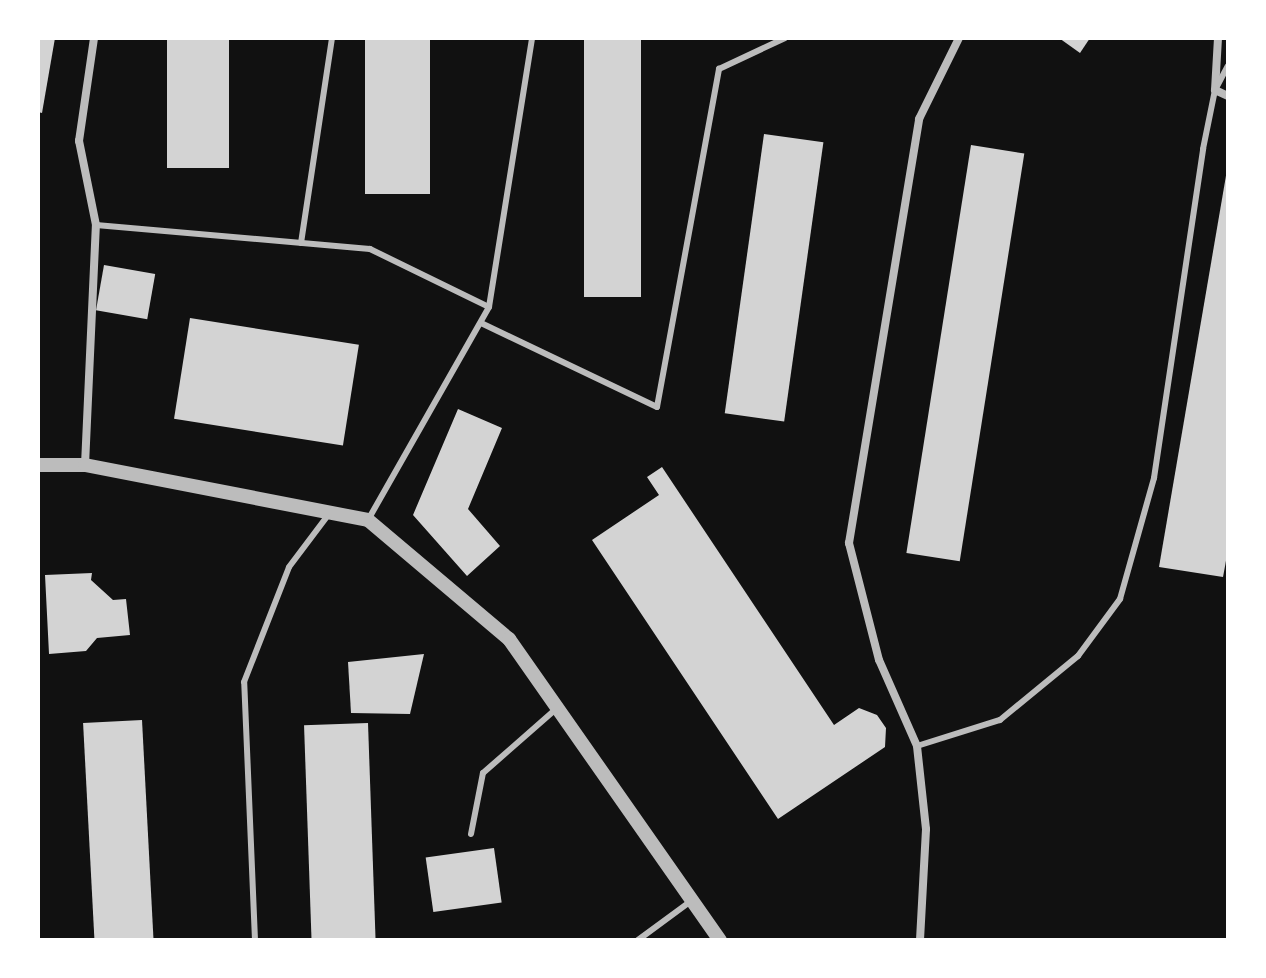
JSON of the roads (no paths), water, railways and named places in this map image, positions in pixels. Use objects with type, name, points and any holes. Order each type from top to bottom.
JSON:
[{"type":"street","points":[[85,465],[96,225],[79,141],[94,38]]},
{"type":"street","points":[[920,940],[926,829],[917,746],[879,660],[849,543],[919,119],[959,38]]},
{"type":"street","points":[[1218,38],[1215,90],[1228,96]]},
{"type":"street","points":[[38,465],[85,465],[333,509],[368,520],[509,639],[720,940]]},
{"type":"lane","points":[[301,243],[332,38]]},
{"type":"lane","points":[[368,520],[489,307],[532,38]]},
{"type":"lane","points":[[481,323],[657,407],[719,69],[785,38]]},
{"type":"lane","points":[[917,746],[1000,720],[1078,656],[1120,599],[1154,478],[1184,261],[1215,90],[1228,66]]},
{"type":"lane","points":[[96,225],[370,249],[489,307]]},
{"type":"lane","points":[[255,940],[244,682],[289,567],[333,509]]},
{"type":"lane","points":[[471,834],[483,773],[559,707]]},
{"type":"lane","points":[[638,940],[691,901]]}]
